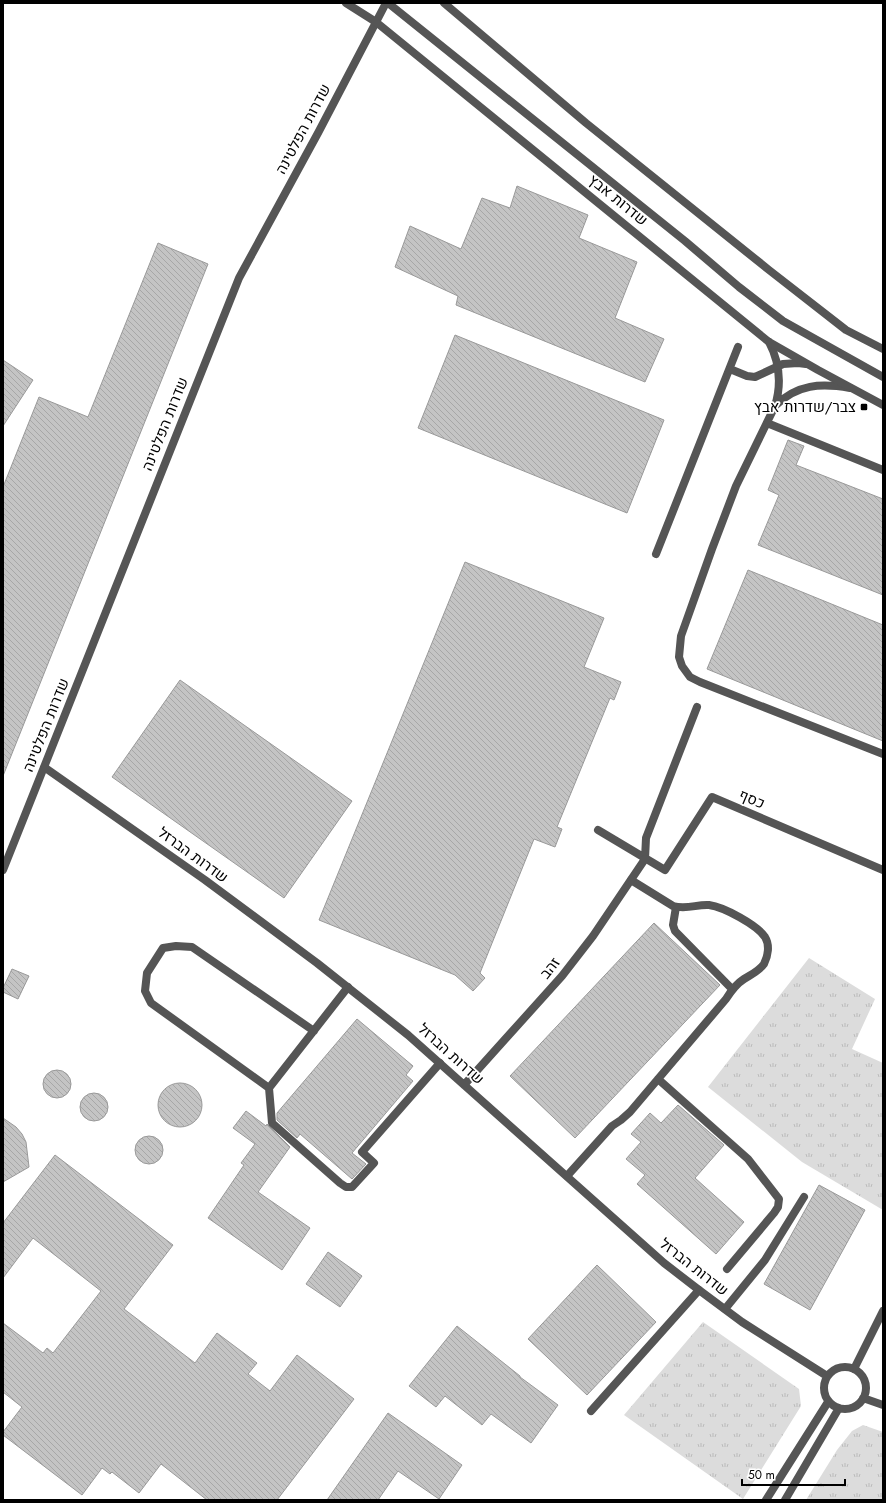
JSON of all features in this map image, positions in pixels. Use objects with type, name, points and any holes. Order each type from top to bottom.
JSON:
[{"type":"street","name":"שדרות אבץ","points":[[346,3],[376,22],[769,342],[883,405]]},
{"type":"street","name":"שדרות אבץ","points":[[387,3],[685,241],[782,321],[830,349],[883,377]]},
{"type":"street","name":"שדרות הפלטינה","points":[[3,870],[238,278],[318,133],[387,3]]},
{"type":"street","points":[[444,3],[586,122],[769,270],[846,330],[883,349]]},
{"type":"street","points":[[769,342],[778,366],[780,386],[775,406],[736,486],[686,620],[679,657],[685,673],[700,682],[883,754]]},
{"type":"street","points":[[656,554],[738,347]]},
{"type":"street","points":[[764,373],[772,364],[774,352]]},
{"type":"street","points":[[730,369],[751,377],[756,377],[778,366],[790,363],[809,365]]},
{"type":"street","points":[[775,406],[782,399],[813,385],[834,385],[851,388]]},
{"type":"street","points":[[767,423],[883,470]]},
{"type":"street","points":[[598,830],[644,859],[646,838],[697,708]]},
{"type":"street","name":"שדרות הברזל","points":[[44,766],[205,880],[348,987],[408,1035],[664,1262],[725,1309],[827,1376]]},
{"type":"street","name":"כסף","points":[[644,859],[664,870],[712,797],[883,870]]},
{"type":"street","name":"זהב","points":[[464,1085],[562,976],[593,936],[644,859]]},
{"type":"street","points":[[567,1176],[612,1126],[630,1112],[726,999],[732,989],[760,968],[765,962],[768,951],[768,943],[764,936],[735,915],[708,905],[691,908],[676,907],[631,880]]},
{"type":"street","points":[[676,907],[673,925],[675,930],[732,989]]},
{"type":"street","points":[[269,1088],[151,1003],[145,991],[147,973],[163,948],[176,946],[192,947],[314,1031]]},
{"type":"street","points":[[348,987],[269,1088],[272,1123],[340,1183],[346,1187],[352,1187],[374,1163],[362,1152],[440,1063]]},
{"type":"street","points":[[658,1079],[748,1159],[779,1199],[778,1207],[774,1213],[727,1269]]},
{"type":"street","points":[[725,1309],[765,1260],[804,1197]]},
{"type":"street","points":[[590,1411],[699,1290]]},
{"type":"street","points":[[854,1369],[883,1311]]},
{"type":"street","points":[[848,1367],[854,1369],[864,1378],[866,1392],[864,1398],[853,1408],[846,1409],[839,1408],[828,1402],[824,1389],[824,1382],[827,1376],[836,1369],[848,1367]]},
{"type":"street","points":[[864,1398],[883,1406]]},
{"type":"street","points":[[766,1500],[828,1402]]},
{"type":"street","points":[[785,1500],[839,1408]]},
{"type":"green space","points":[[809,958],[875,999],[852,1049],[883,1063],[883,1210],[802,1162],[708,1087]]},
{"type":"green space","points":[[703,1322],[799,1389],[801,1406],[743,1499],[624,1415]]},
{"type":"green space","points":[[863,1425],[883,1432],[883,1500],[806,1500],[837,1450],[852,1431]]},
{"type":"building","points":[[517,186],[588,215],[579,238],[637,262],[615,318],[664,339],[645,382],[456,305],[458,296],[395,267],[410,226],[461,249],[482,198],[510,208]]},
{"type":"building","points":[[158,243],[208,264],[3,776],[3,487],[39,397],[88,417]]},
{"type":"building","points":[[455,335],[664,420],[627,513],[418,428]]},
{"type":"building","points":[[3,360],[33,380],[3,426]]},
{"type":"building","points":[[788,440],[804,446],[796,465],[883,499],[883,595],[758,545],[779,495],[768,490]]},
{"type":"building","points":[[465,562],[604,618],[584,667],[621,682],[614,700],[610,698],[557,827],[562,829],[555,847],[534,839],[480,973],[485,978],[473,991],[455,975],[319,920]]},
{"type":"building","points":[[748,570],[883,625],[883,741],[707,669]]},
{"type":"building","points":[[180,680],[352,801],[284,898],[112,777]]},
{"type":"building","points":[[654,923],[720,985],[575,1138],[510,1076]]},
{"type":"building","points":[[12,969],[29,976],[18,999],[3,992],[3,988]]},
{"type":"building","points":[[357,1019],[413,1066],[406,1075],[413,1081],[352,1153],[366,1164],[352,1179],[300,1134],[297,1138],[277,1120],[277,1113]]},
{"type":"building","points":[[57,1070],[67,1074],[71,1084],[67,1094],[57,1098],[47,1094],[43,1084],[47,1074]]},
{"type":"building","points":[[180,1083],[192,1087],[198,1093],[202,1105],[198,1117],[192,1123],[180,1127],[168,1123],[162,1117],[158,1105],[162,1093],[168,1087]]},
{"type":"building","points":[[94,1093],[104,1097],[108,1107],[104,1117],[94,1121],[84,1117],[80,1107],[84,1097]]},
{"type":"building","points":[[678,1105],[724,1145],[695,1178],[744,1222],[716,1254],[637,1184],[645,1175],[626,1159],[641,1142],[631,1134],[650,1113],[661,1123]]},
{"type":"building","points":[[246,1111],[266,1126],[267,1124],[290,1147],[258,1192],[310,1228],[282,1270],[208,1218],[244,1165],[241,1163],[255,1144],[233,1128]]},
{"type":"building","points":[[3,1118],[16,1127],[22,1134],[26,1142],[29,1167],[3,1182]]},
{"type":"building","points":[[149,1136],[159,1140],[163,1150],[159,1160],[149,1164],[139,1160],[135,1150],[139,1140]]},
{"type":"building","points":[[55,1155],[173,1245],[124,1309],[195,1363],[217,1333],[257,1363],[248,1374],[270,1391],[297,1355],[354,1399],[277,1500],[207,1500],[161,1464],[139,1493],[112,1472],[110,1474],[102,1468],[82,1495],[3,1435],[3,1432],[22,1407],[3,1392],[3,1323],[43,1353],[47,1348],[53,1353],[101,1291],[33,1238],[3,1278],[3,1223]]},
{"type":"building","points":[[819,1185],[865,1210],[810,1310],[764,1284]]},
{"type":"building","points":[[328,1252],[362,1276],[340,1307],[306,1284]]},
{"type":"building","points":[[597,1265],[656,1322],[587,1395],[528,1339]]},
{"type":"building","points":[[457,1326],[520,1377],[558,1405],[531,1443],[491,1414],[482,1425],[445,1396],[436,1407],[409,1386]]},
{"type":"building","points":[[388,1413],[462,1465],[439,1499],[398,1471],[378,1500],[327,1500]]},
{"type":"place","name":"צבר/שדרות אבץ","points":[[864,407]]}]
